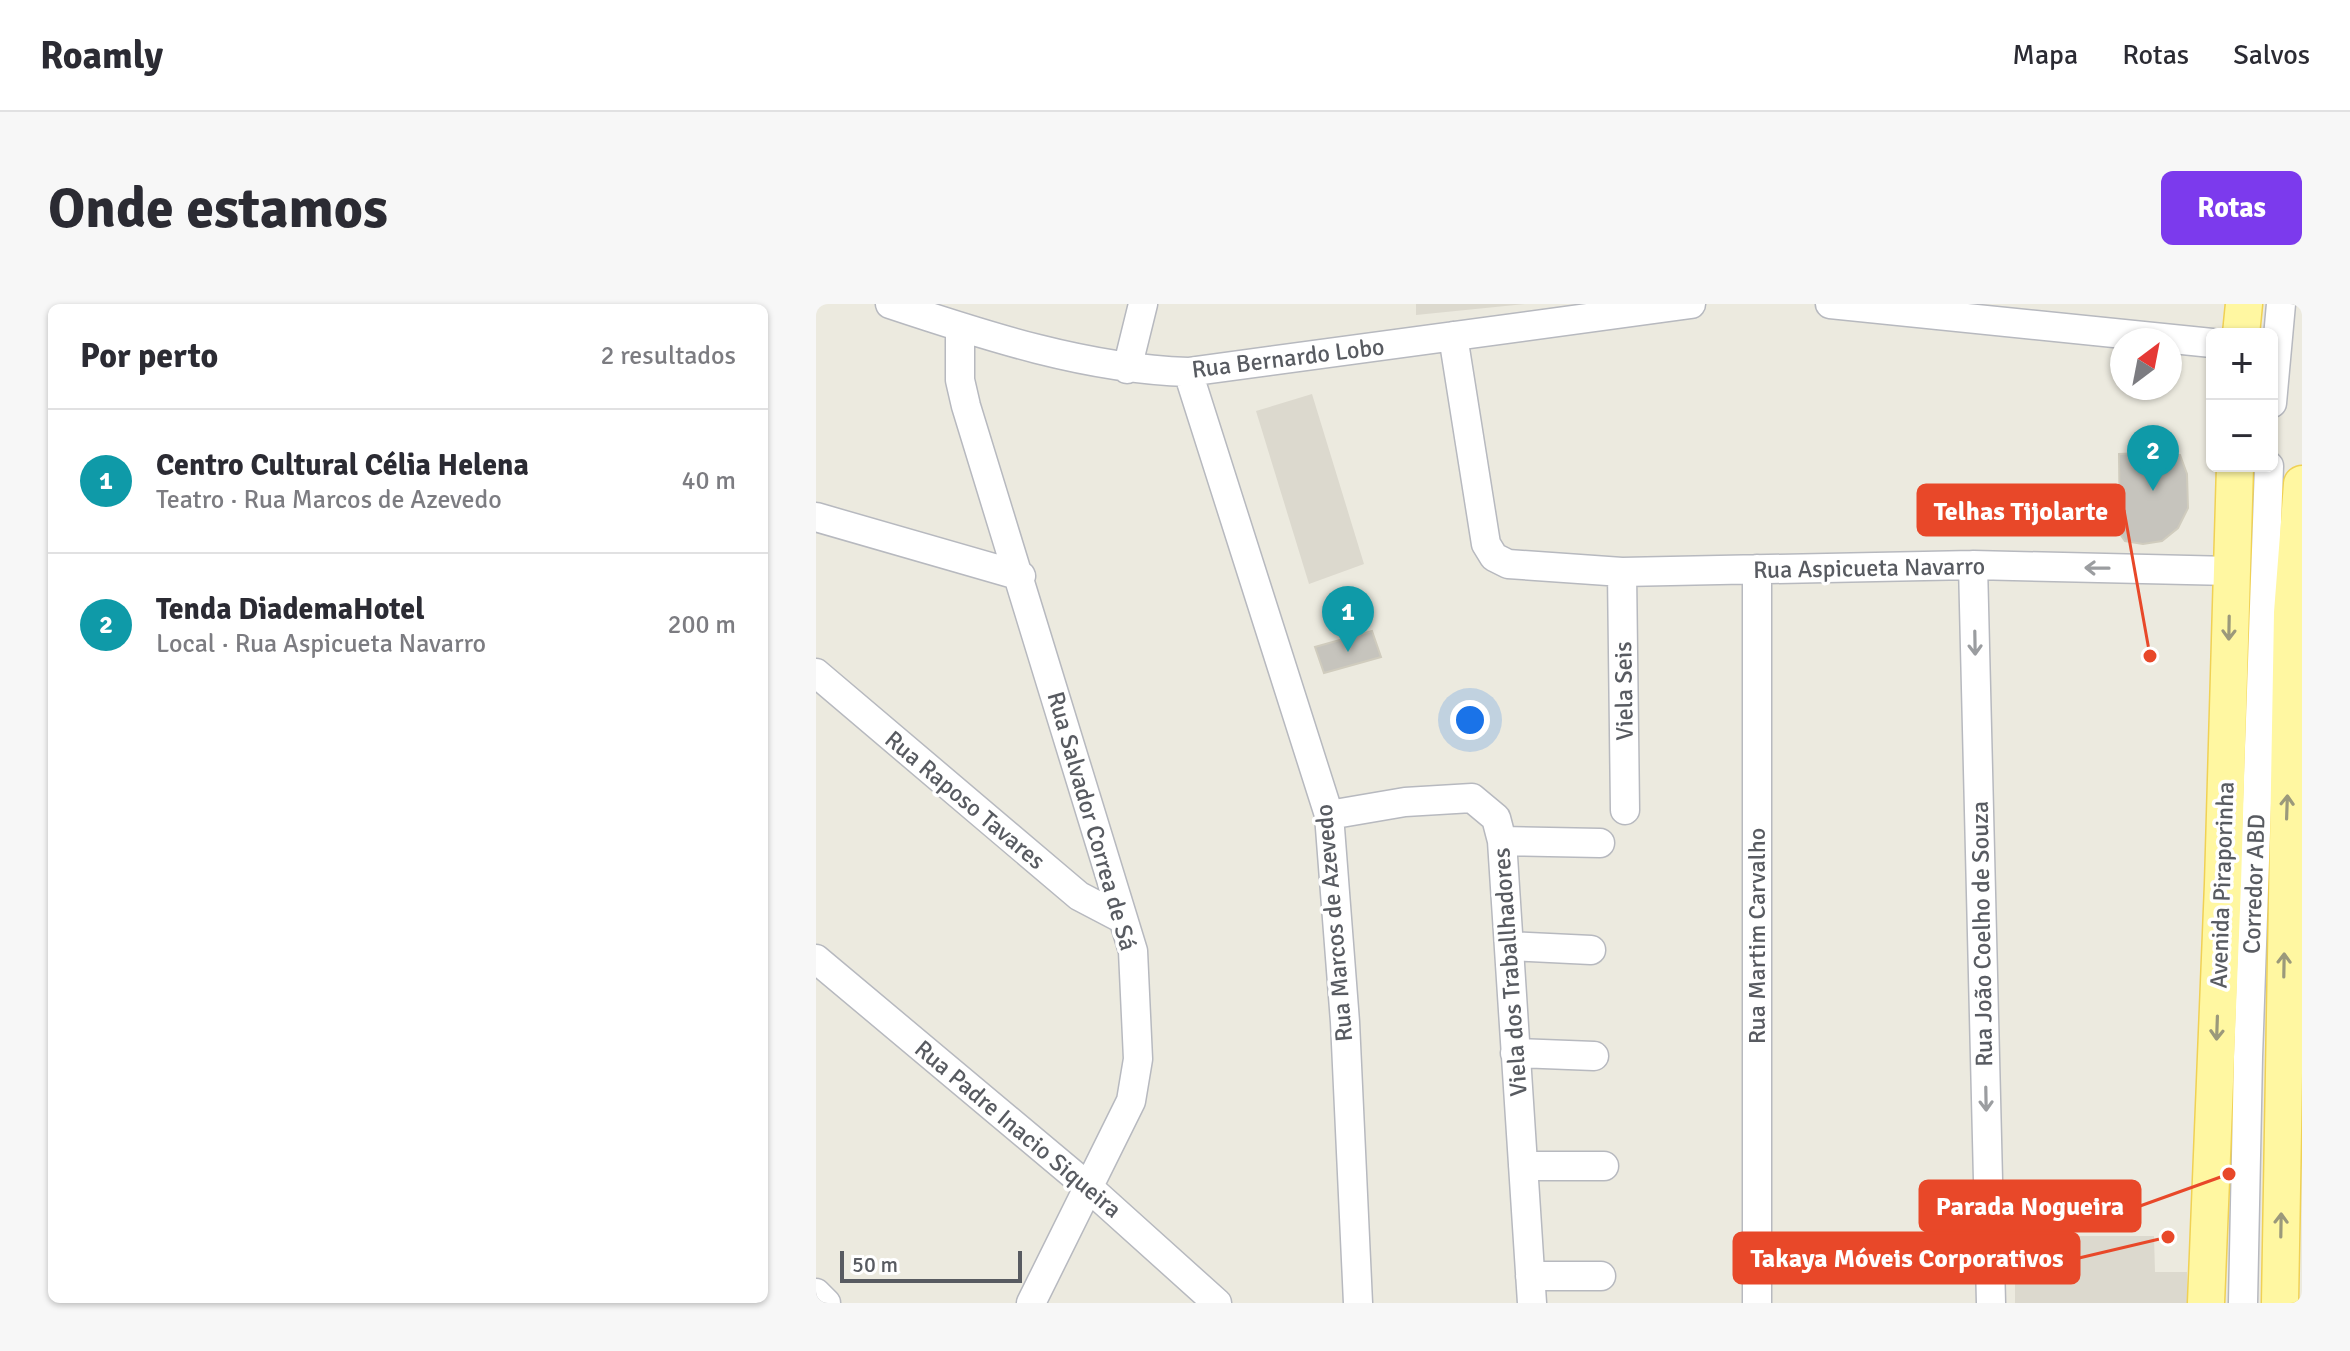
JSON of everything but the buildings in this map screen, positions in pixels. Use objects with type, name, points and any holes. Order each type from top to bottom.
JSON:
[{"type":"main road","points":[[2242,328],[2244,304]]},
{"type":"main road","name":"Avenida Piraporinha","points":[[2235,472],[2231,571],[2266,895],[2280,1303]]},
{"type":"main road","name":"Avenida Piraporinha","points":[[2206,1303],[2266,895],[2297,625],[2302,484]]},
{"type":"street","name":"Rua Bernardo Lobo","points":[[890,304],[960,327],[1127,369],[1188,372],[1691,304]]},
{"type":"street","points":[[1127,369],[1143,304]]},
{"type":"street","points":[[1830,304],[1983,312],[2206,342]]},
{"type":"street","points":[[2272,400],[2281,304]]},
{"type":"street","name":"Rua Salvador Correa de Sá","points":[[960,327],[960,380],[966,406],[1021,576],[1133,951],[1138,1059],[1131,1101],[1110,1150],[1087,1186],[1031,1303]]},
{"type":"street","name":"Rua Aspicueta Navarro","points":[[1453,336],[1486,544],[1494,557],[1508,564],[1622,572],[1973,565],[2231,571]]},
{"type":"street","name":"Rua Marcos de Azevedo","points":[[1188,372],[1329,815],[1345,1022],[1358,1303]]},
{"type":"street","name":"Corredor ABD","points":[[2243,1303],[2266,895],[2269,472]]},
{"type":"street","points":[[816,517],[1021,576]]},
{"type":"street","name":"Rua João Coelho de Souza","points":[[1973,565],[1991,1303]]},
{"type":"street","name":"Rua Martim Carvalho","points":[[1757,569],[1757,1303]]},
{"type":"street","name":"Viela Seis","points":[[1622,572],[1625,810]]},
{"type":"street","name":"Rua Raposo Tavares","points":[[816,673],[1079,896],[1121,918]]},
{"type":"street","name":"Viela dos Traballhadores","points":[[1329,815],[1405,802],[1472,798],[1496,818],[1502,841],[1531,1290]]},
{"type":"street","points":[[1502,841],[1600,843]]},
{"type":"street","points":[[1509,946],[1591,950]]},
{"type":"street","name":"Rua Padre Inacio Siqueira","points":[[816,959],[1087,1186],[1217,1303]]},
{"type":"street","points":[[1515,1053],[1594,1056]]},
{"type":"street","points":[[1523,1166],[1604,1166]]},
{"type":"street","points":[[1531,1290],[1601,1276]]},
{"type":"street","points":[[816,1293],[826,1303]]},
{"type":"shaded area","points":[[1416,304],[1525,304],[1416,315]]},
{"type":"shaded area","points":[[1312,394],[1364,564],[1309,584],[1256,411]]},
{"type":"shaded area","points":[[2015,1236],[2154,1236],[2155,1272],[2187,1272],[2188,1303],[2015,1303]]},
{"type":"place","name":"Tenda DiademaHotel","points":[[2153,491]]},
{"type":"place","name":"Centro Cultural Célia Helena","points":[[1348,652]]},
{"type":"place","name":"Telhas Tijolarte","points":[[2150,656]]},
{"type":"place","name":"Parada Nogueira","points":[[2229,1174]]},
{"type":"place","name":"Takaya Móveis Corporativos","points":[[2168,1237]]}]
